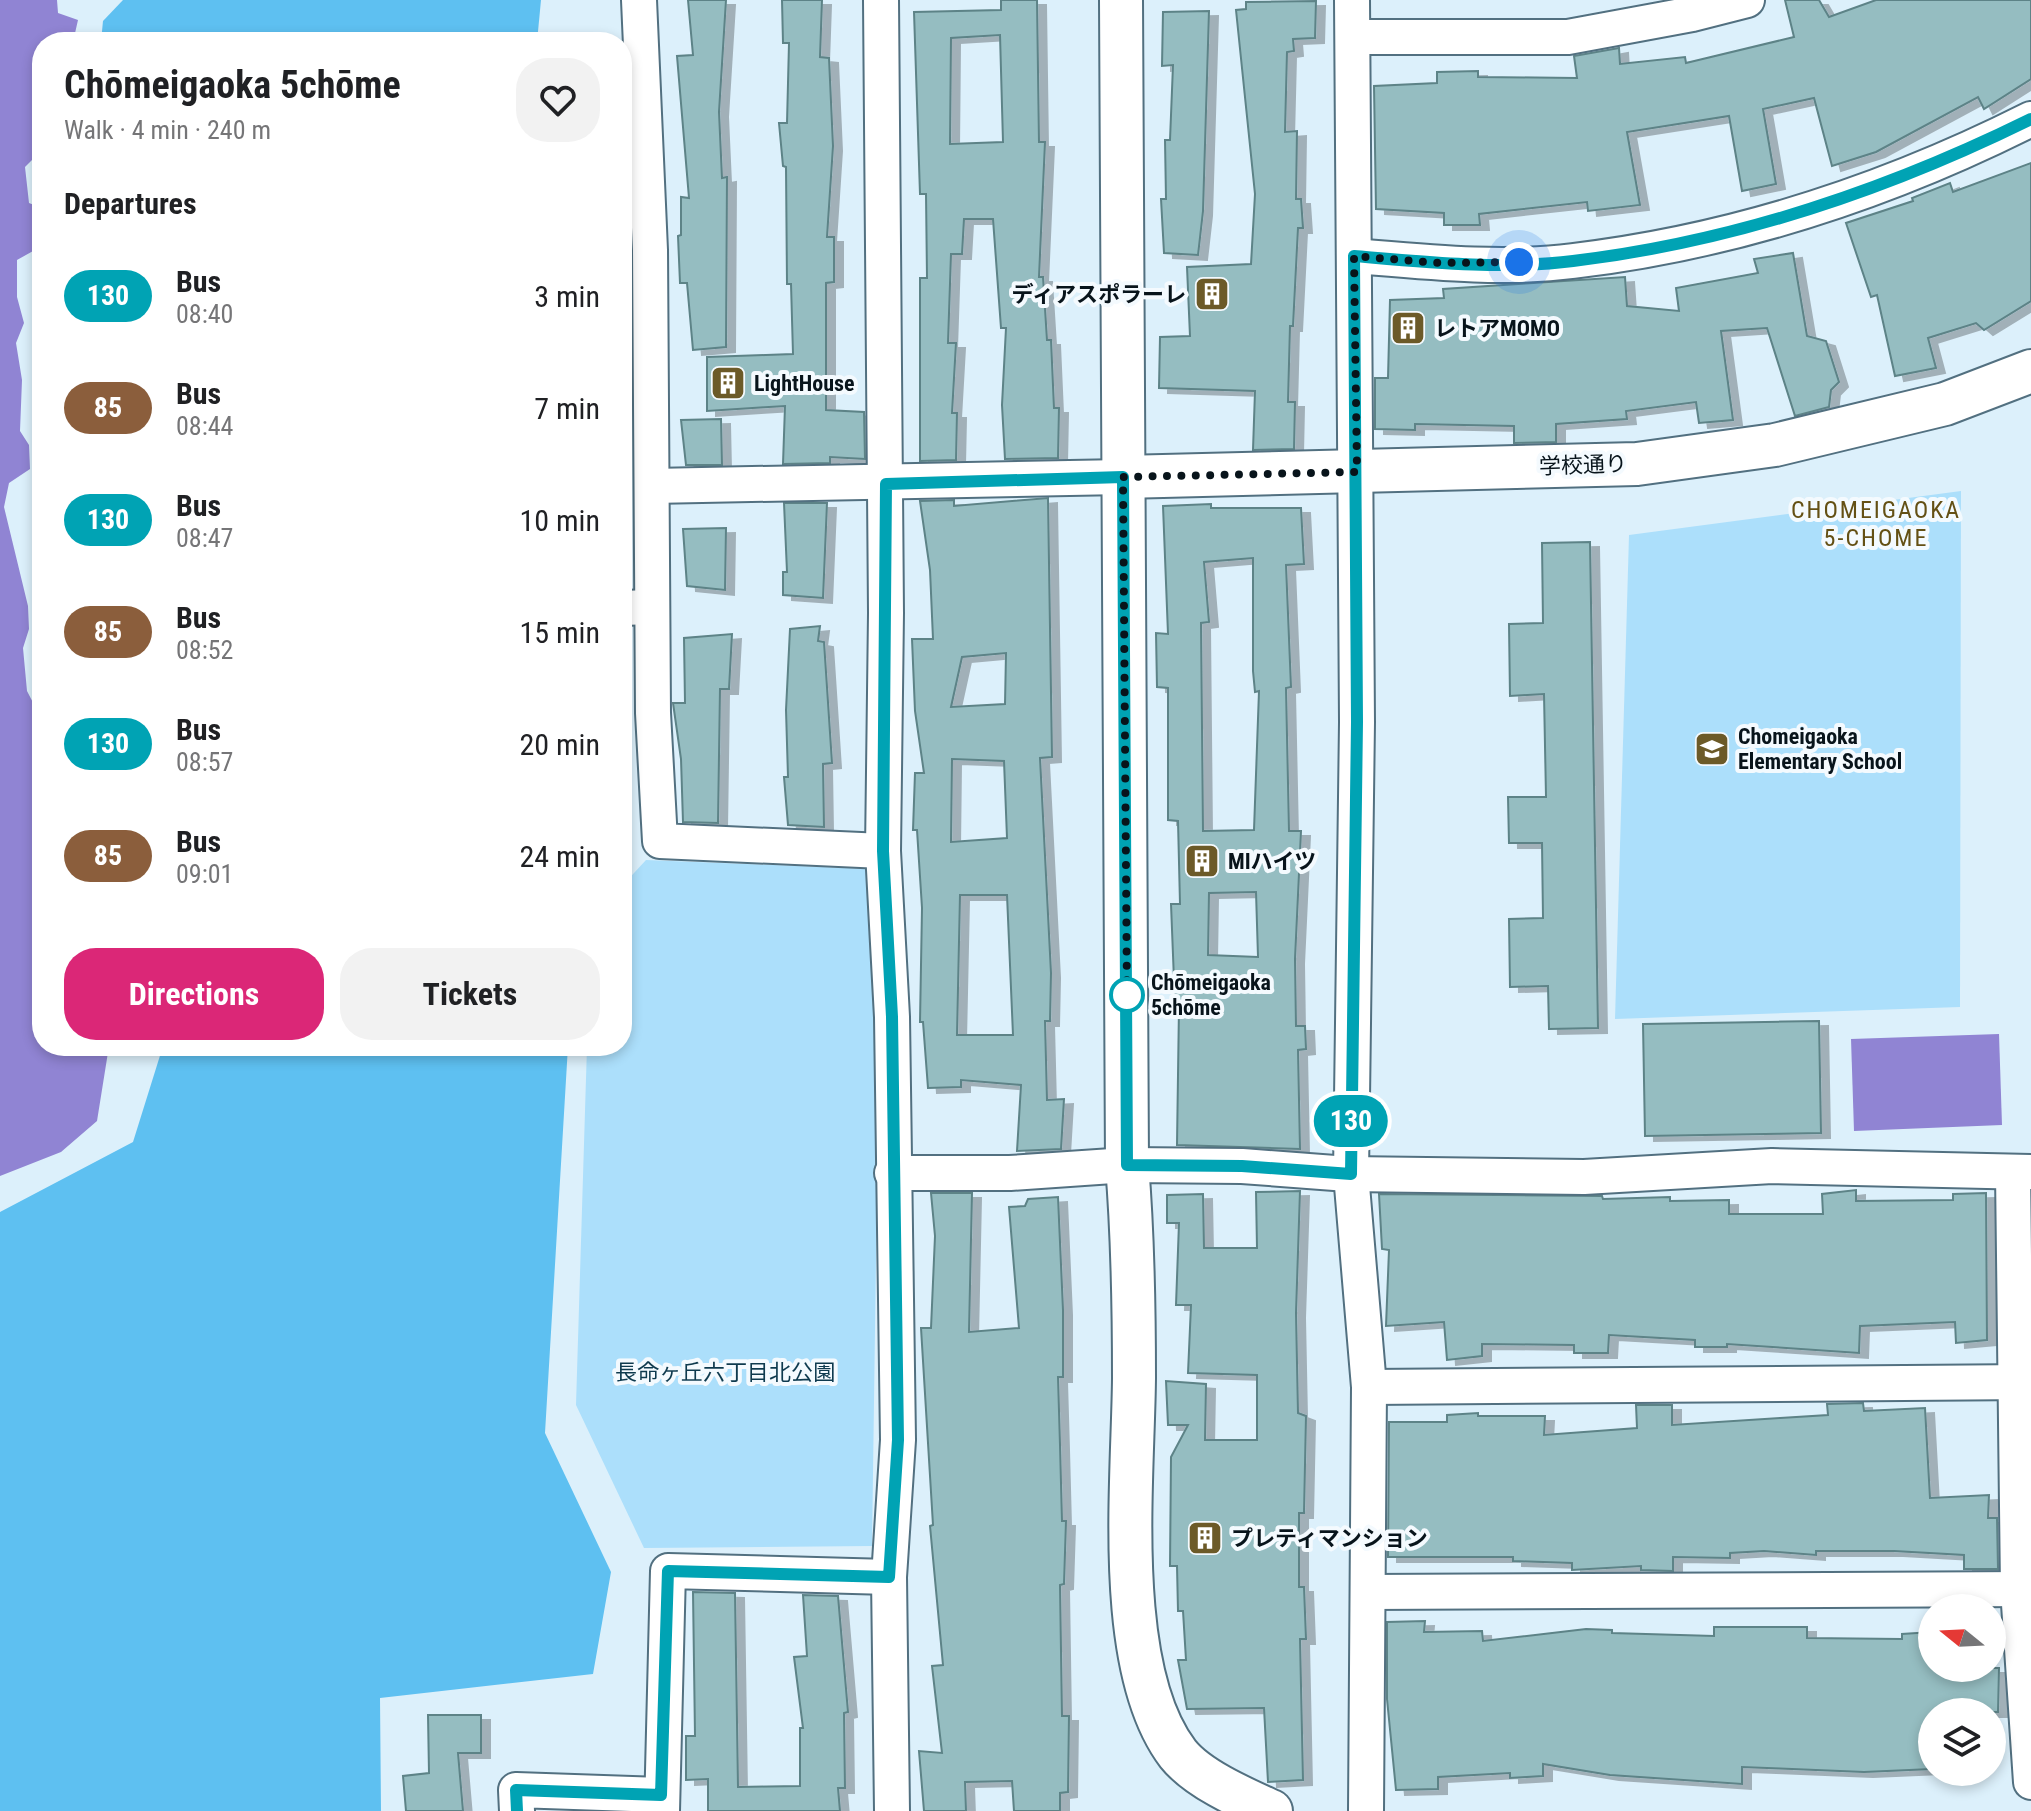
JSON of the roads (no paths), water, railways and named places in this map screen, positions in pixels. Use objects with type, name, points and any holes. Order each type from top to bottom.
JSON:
[{"type":"street","points":[[639,0],[633,106],[650,250],[652,486],[637,608],[653,713],[660,841],[883,851]]},
{"type":"street","points":[[881,0],[886,484],[883,851],[892,1017],[898,1440],[889,1577],[892,1811]]},
{"type":"street","points":[[1121,0],[1127,1165],[1135,1252],[1134,1629],[1148,1697],[1179,1755],[1229,1793],[1271,1811]]},
{"type":"street","points":[[1352,0],[1357,472],[1351,1174],[1369,1387],[1366,1811]]},
{"type":"street","points":[[1353,37],[1568,37],[1692,14],[1747,0]]},
{"type":"street","points":[[1354,256],[1439,263],[1572,261],[1715,235],[1825,205],[1913,175],[2031,119]]},
{"type":"street","name":"学校通り","points":[[1123,477],[1637,464],[1775,445],[1945,404],[2031,371]]},
{"type":"street","points":[[652,486],[886,484],[1123,477]]},
{"type":"street","points":[[892,1173],[1010,1173],[1127,1165],[1242,1166],[1351,1174],[1584,1177],[1772,1166],[2022,1172],[2024,1589],[2031,1782]]},
{"type":"street","points":[[1369,1387],[2024,1382]]},
{"type":"street","points":[[517,1811],[516,1790],[661,1803],[668,1571],[889,1577]]},
{"type":"street","points":[[1368,1592],[2024,1589]]},
{"type":"place","name":"ディアスポラーレ","points":[[1212,294]]},
{"type":"place","name":"レトアMOMO","points":[[1408,328]]},
{"type":"place","name":"LightHouse","points":[[728,383]]},
{"type":"place","name":"Chomeigaoka Elementary School","points":[[1712,749]]},
{"type":"place","name":"MIハイツ","points":[[1202,861]]},
{"type":"place","name":"Chōmeigaoka 5chōme","points":[[1127,995]]},
{"type":"place","name":"プレティマンション","points":[[1205,1538]]},
{"type":"district","name":"CHOMEIGAOKA 5-CHOME","points":[[1876,524]]},
{"type":"park label","name":"長命ヶ丘六丁目北公園","points":[[725,1372]]}]
